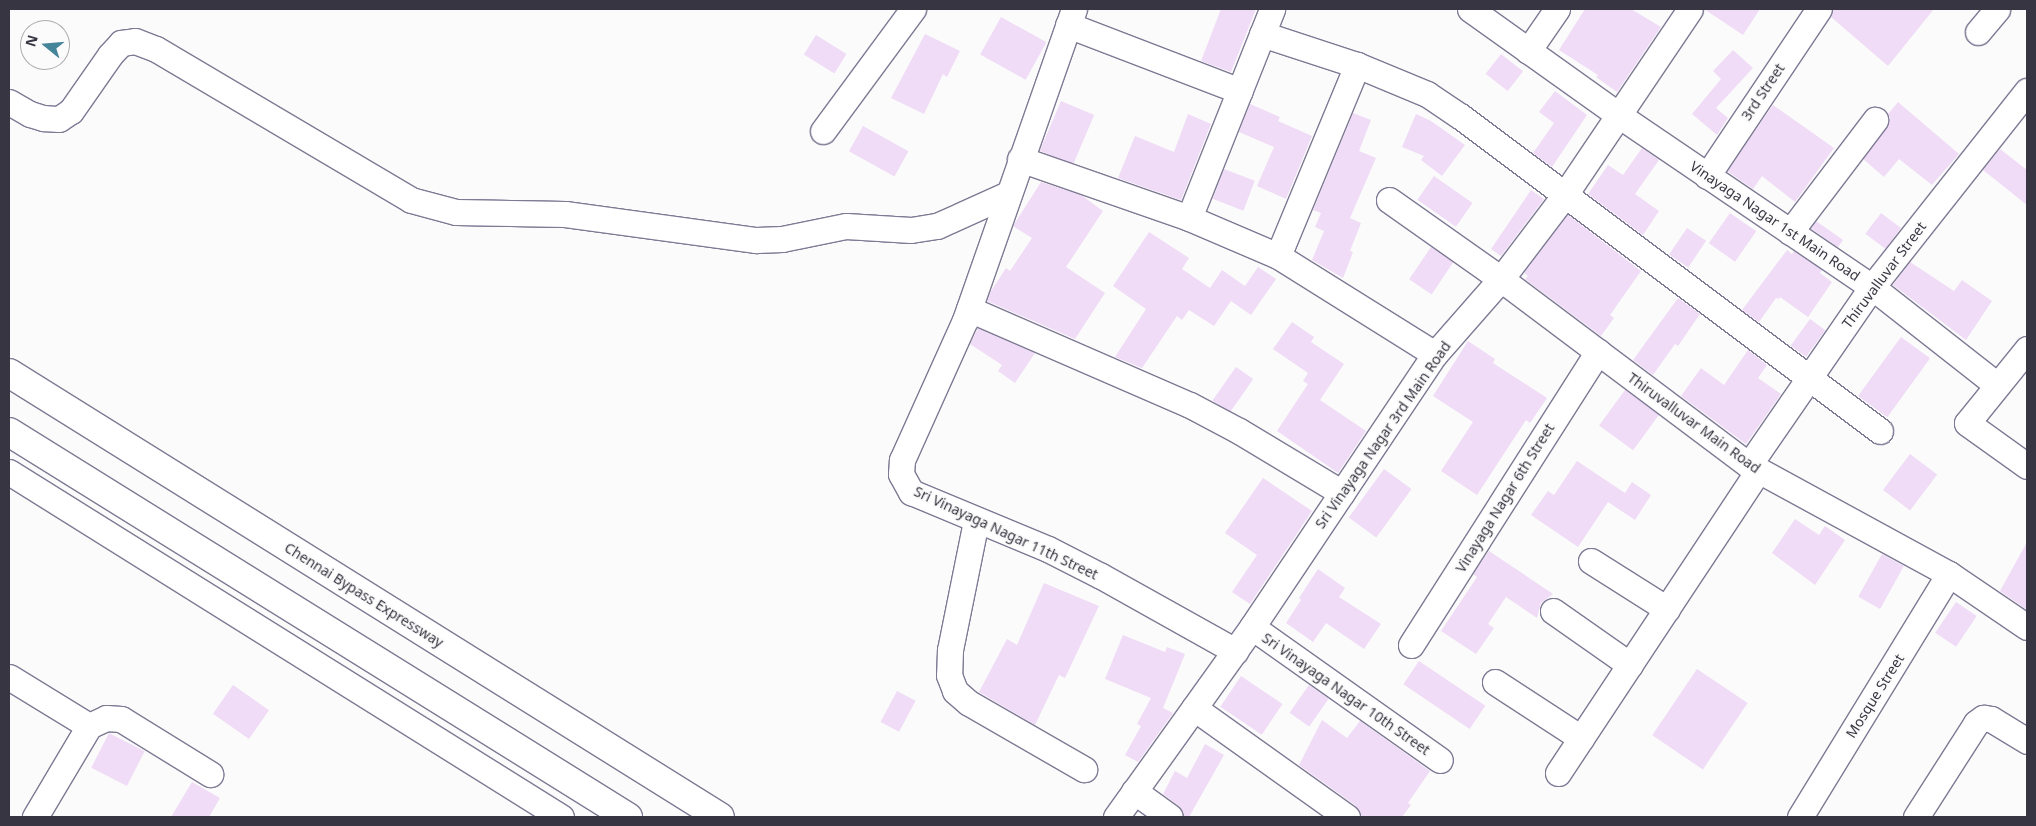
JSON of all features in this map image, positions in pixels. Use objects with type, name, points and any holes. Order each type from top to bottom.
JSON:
[{"type":"highway","name":"Chennai Bypass Expressway","points":[[9,373],[720,817]]},
{"type":"highway","points":[[9,432],[628,817]]},
{"type":"street","points":[[823,131],[913,9]]},
{"type":"street","points":[[1189,218],[1272,9]]},
{"type":"street","name":"Vinayaga Nagar 1st Main Road","points":[[1470,9],[1620,116],[1872,287],[1997,385]]},
{"type":"street","points":[[1528,51],[1557,9]]},
{"type":"street","name":"Sri Vinayaga Nagar 3rd Main Road","points":[[1116,817],[1252,627],[1435,354],[1501,278],[1564,196],[1620,116],[1690,9]]},
{"type":"street","name":"3rd Street","points":[[1707,176],[1819,9]]},
{"type":"street","points":[[1978,32],[1997,9]]},
{"type":"street","points":[[1240,91],[1071,17],[969,309],[1190,405],[1239,431],[1342,493]]},
{"type":"street","points":[[1262,34],[1357,65],[1427,94],[1460,116],[1564,196],[1810,377],[1880,431]]},
{"type":"street","points":[[9,102],[30,114],[59,119],[71,110],[121,43],[135,41],[156,49],[411,200],[456,212],[565,214],[756,240],[782,238],[846,226],[911,230],[937,226],[1008,194]]},
{"type":"street","points":[[1278,256],[1357,65]]},
{"type":"street","name":"Thiruvalluvar Street","points":[[1558,773],[1667,610],[1810,377],[1872,287],[2027,91]]},
{"type":"street","points":[[1790,232],[1875,120]]},
{"type":"street","points":[[1020,159],[1189,218],[1278,256],[1435,354]]},
{"type":"street","name":"Thiruvalluvar Main Road","points":[[1389,200],[1501,278],[1754,468],[1949,574],[2027,627]]},
{"type":"street","name":"Sri Vinayaga Nagar 11th Street","points":[[969,309],[902,460],[901,474],[911,492],[1056,554],[1235,651]]},
{"type":"street","points":[[2027,349],[1967,423],[2027,466]]},
{"type":"street","name":"Vinayaga Nagar 6th Street","points":[[1411,645],[1598,351]]},
{"type":"street","points":[[9,472],[561,817]]},
{"type":"street","points":[[976,521],[950,650],[949,675],[955,691],[968,703],[1084,769]]},
{"type":"street","points":[[1591,561],[1667,610]]},
{"type":"street","name":"Mosque Street","points":[[1800,817],[1949,574]]},
{"type":"street","points":[[1553,611],[1630,665]]},
{"type":"street","name":"Sri Vinayaga Nagar 10th Street","points":[[1252,627],[1440,760]]},
{"type":"street","points":[[9,676],[89,726]]},
{"type":"street","points":[[1494,682],[1581,738]]},
{"type":"street","points":[[1194,708],[1347,817]]},
{"type":"street","points":[[35,817],[89,726],[106,718],[121,719],[210,774]]},
{"type":"street","points":[[1916,817],[1976,723],[1983,718],[1992,719],[2027,741]]},
{"type":"street","points":[[1134,792],[1170,817]]},
{"type":"building","points":[[1221,9],[1256,9],[1231,72],[1201,61]]},
{"type":"building","points":[[1585,9],[1631,9],[1661,27],[1617,92],[1596,77],[1598,75],[1559,50]]},
{"type":"building","points":[[1704,9],[1760,9],[1743,35]]},
{"type":"building","points":[[1833,9],[1934,9],[1888,66],[1831,17]]},
{"type":"building","points":[[1001,17],[1046,42],[1026,80],[980,55]]},
{"type":"building","points":[[925,34],[960,51],[947,77],[943,74],[924,114],[891,98]]},
{"type":"building","points":[[816,35],[847,54],[834,74],[804,55]]},
{"type":"building","points":[[1733,50],[1753,68],[1716,108],[1728,118],[1717,135],[1692,114],[1721,79],[1713,71]]},
{"type":"building","points":[[1501,54],[1523,71],[1508,91],[1486,74]]},
{"type":"building","points":[[1555,91],[1587,115],[1552,167],[1533,153],[1554,123],[1539,112]]},
{"type":"building","points":[[1061,101],[1094,115],[1073,165],[1040,151]]},
{"type":"building","points":[[1898,102],[1959,154],[1932,185],[1899,159],[1884,177],[1863,159],[1886,129],[1890,118],[1888,114]]},
{"type":"building","points":[[1250,104],[1280,117],[1278,121],[1312,136],[1286,199],[1257,186],[1274,147],[1239,132]]},
{"type":"building","points":[[1773,105],[1834,148],[1795,202],[1762,176],[1753,189],[1727,171]]},
{"type":"building","points":[[1353,113],[1371,120],[1359,151],[1376,158],[1350,218],[1361,223],[1350,251],[1353,252],[1343,278],[1312,260],[1324,231],[1315,227],[1321,213],[1313,210]]},
{"type":"building","points":[[1188,114],[1211,124],[1181,200],[1118,178],[1135,136],[1174,152]]},
{"type":"building","points":[[1416,114],[1431,121],[1465,145],[1442,176],[1421,160],[1424,156],[1402,147]]},
{"type":"building","points":[[863,126],[908,151],[894,177],[849,151]]},
{"type":"building","points":[[1642,148],[1659,160],[1635,194],[1659,211],[1643,235],[1588,194],[1608,165],[1623,175]]},
{"type":"building","points":[[2000,149],[2027,170],[2027,205],[1983,170]]},
{"type":"building","points":[[1224,169],[1255,181],[1243,211],[1213,199]]},
{"type":"building","points":[[1434,176],[1473,203],[1456,227],[1417,200]]},
{"type":"building","points":[[1041,182],[1081,195],[1103,211],[1066,267],[1105,293],[1075,339],[987,301],[991,291],[1006,268],[1010,271],[1032,238],[1013,226]]},
{"type":"building","points":[[1531,190],[1544,199],[1501,256],[1491,249]]},
{"type":"building","points":[[1730,213],[1756,231],[1735,262],[1709,243]]},
{"type":"building","points":[[1881,213],[1901,228],[1885,249],[1865,234]]},
{"type":"building","points":[[1568,215],[1641,271],[1610,315],[1614,318],[1601,336],[1525,279],[1528,276],[1524,273]]},
{"type":"building","points":[[1816,221],[1843,240],[1838,247],[1811,228]]},
{"type":"building","points":[[1687,228],[1706,241],[1688,267],[1669,255]]},
{"type":"building","points":[[1149,232],[1189,258],[1182,269],[1210,288],[1222,270],[1245,286],[1258,267],[1276,279],[1251,315],[1231,301],[1214,326],[1189,310],[1182,320],[1177,316],[1142,368],[1115,357],[1146,309],[1113,286]]},
{"type":"building","points":[[1431,247],[1453,262],[1432,294],[1409,279]]},
{"type":"building","points":[[1787,250],[1792,254],[1794,251],[1822,270],[1820,273],[1832,282],[1808,317],[1780,297],[1779,299],[1776,298],[1759,322],[1742,310]]},
{"type":"building","points":[[1910,262],[1954,291],[1962,280],[1992,301],[1966,340],[1893,285]]},
{"type":"building","points":[[1678,298],[1700,314],[1678,346],[1675,344],[1653,375],[1633,360]]},
{"type":"building","points":[[1810,319],[1825,330],[1806,357],[1791,346]]},
{"type":"building","points":[[1292,322],[1314,337],[1311,342],[1344,364],[1320,400],[1366,431],[1338,473],[1277,431],[1308,384],[1303,381],[1308,373],[1273,349]]},
{"type":"building","points":[[978,328],[1035,353],[1015,383],[998,371],[1002,365],[970,344]]},
{"type":"building","points":[[1901,337],[1930,358],[1887,417],[1858,396]]},
{"type":"building","points":[[1468,341],[1495,359],[1493,363],[1547,398],[1530,423],[1526,420],[1477,495],[1441,471],[1473,422],[1433,396]]},
{"type":"building","points":[[1748,350],[1767,365],[1758,378],[1781,394],[1746,444],[1681,396],[1701,368],[1724,385]]},
{"type":"building","points":[[1236,367],[1253,379],[1230,413],[1212,401]]},
{"type":"building","points":[[1625,390],[1659,415],[1633,450],[1599,426]]},
{"type":"building","points":[[1910,454],[1937,474],[1910,510],[1883,490]]},
{"type":"building","points":[[1577,461],[1625,493],[1632,482],[1651,495],[1635,520],[1608,502],[1578,547],[1531,515],[1548,491],[1554,495]]},
{"type":"building","points":[[1384,469],[1412,489],[1376,538],[1349,518]]},
{"type":"building","points":[[1263,478],[1312,511],[1250,604],[1232,592],[1257,555],[1225,533]]},
{"type":"building","points":[[1795,519],[1819,535],[1825,526],[1845,540],[1815,585],[1772,553]]},
{"type":"building","points":[[2027,542],[2027,610],[2000,591]]},
{"type":"building","points":[[1489,551],[1553,594],[1541,603],[1537,618],[1506,597],[1488,624],[1494,628],[1476,654],[1441,631],[1477,577],[1473,574]]},
{"type":"building","points":[[1882,554],[1904,566],[1880,609],[1858,597]]},
{"type":"building","points":[[1318,569],[1345,588],[1339,597],[1381,624],[1364,649],[1326,623],[1313,642],[1286,623],[1301,600],[1299,598]]},
{"type":"building","points":[[1044,583],[1099,606],[1065,678],[1059,675],[1035,725],[979,692],[1007,639],[1017,645]]},
{"type":"building","points":[[1956,602],[1977,616],[1956,647],[1935,633]]},
{"type":"building","points":[[1123,635],[1165,652],[1167,647],[1185,654],[1163,708],[1173,713],[1138,762],[1125,755],[1141,726],[1137,724],[1151,698],[1105,679]]},
{"type":"building","points":[[1419,661],[1485,706],[1470,729],[1403,684]]},
{"type":"building","points":[[1697,669],[1748,703],[1703,769],[1652,735]]},
{"type":"building","points":[[1241,676],[1282,704],[1262,735],[1220,707]]},
{"type":"building","points":[[233,685],[269,710],[249,739],[213,714]]},
{"type":"building","points":[[1309,685],[1329,699],[1309,727],[1289,713]]},
{"type":"building","points":[[897,691],[916,701],[899,732],[881,722]]},
{"type":"building","points":[[1322,720],[1347,738],[1360,721],[1430,771],[1408,803],[1411,805],[1402,817],[1361,817],[1355,805],[1299,765]]},
{"type":"building","points":[[109,733],[145,751],[127,786],[91,768]]},
{"type":"building","points":[[1205,744],[1224,755],[1189,817],[1184,817],[1179,806],[1163,794],[1175,771],[1187,778]]},
{"type":"building","points":[[192,782],[220,798],[209,817],[171,817]]}]
